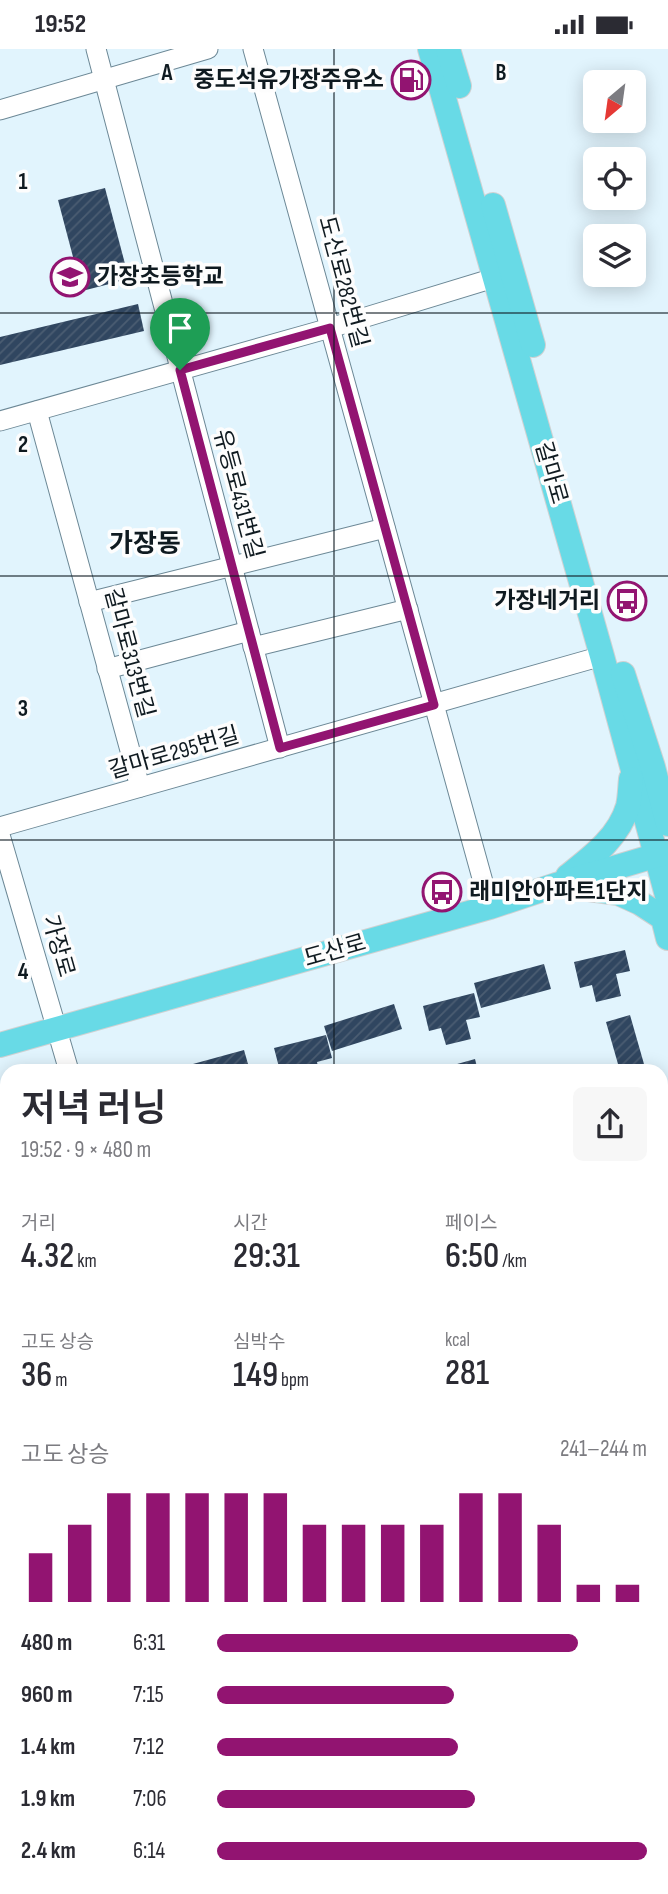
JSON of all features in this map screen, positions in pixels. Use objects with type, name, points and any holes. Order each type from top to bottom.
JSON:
[{"type":"main road","name":"갈마로","points":[[430,49],[504,275],[612,638],[663,854],[668,899]]},
{"type":"main road","name":"갈마로","points":[[448,49],[603,656],[643,768],[668,824]]},
{"type":"main road","points":[[556,885],[592,858],[614,835],[643,768],[668,787]]},
{"type":"main road","name":"도산로","points":[[0,1045],[490,907],[663,854]]},
{"type":"main road","points":[[556,885],[618,893],[640,903],[663,918],[668,938]]},
{"type":"street","name":"유등로431번길","points":[[96,49],[280,748]]},
{"type":"street","points":[[0,110],[208,49]]},
{"type":"street","name":"도산로282번길","points":[[253,49],[490,907]]},
{"type":"street","points":[[0,421],[330,328],[504,275]]},
{"type":"street","name":"갈마로313번길","points":[[37,411],[140,787]]},
{"type":"street","points":[[89,602],[385,528]]},
{"type":"street","points":[[107,669],[408,609]]},
{"type":"street","name":"갈마로295번길","points":[[0,827],[603,656]]},
{"type":"street","name":"가장로","points":[[0,835],[67,1064]]},
{"type":"building","points":[[105,188],[129,279],[82,291],[58,200]]},
{"type":"building","points":[[138,304],[144,331],[0,365],[0,337]]},
{"type":"building","points":[[625,950],[630,971],[616,974],[621,996],[596,1002],[592,985],[580,988],[574,962]]},
{"type":"building","points":[[544,964],[551,989],[481,1008],[474,983]]},
{"type":"building","points":[[474,993],[480,1017],[466,1020],[471,1039],[446,1045],[441,1028],[429,1031],[423,1006]]},
{"type":"building","points":[[394,1004],[402,1029],[332,1051],[324,1026]]},
{"type":"building","points":[[630,1015],[644,1064],[618,1064],[606,1022]]},
{"type":"building","points":[[326,1035],[332,1058],[317,1064],[278,1064],[274,1048]]},
{"type":"building","points":[[244,1050],[248,1064],[193,1064]]},
{"type":"building","points":[[475,1059],[476,1064],[457,1064]]},
{"type":"place","name":"중도석유가장주유소","points":[[411,80]]},
{"type":"place","name":"가장초등학교","points":[[70,277]]},
{"type":"place","name":"가장네거리","points":[[627,601]]},
{"type":"place","name":"래미안아파트1단지","points":[[442,892]]},
{"type":"district","name":"가장동","points":[[145,544]]},
{"type":"route","points":[[330,328],[434,705],[280,748],[180,370],[330,328]]}]
